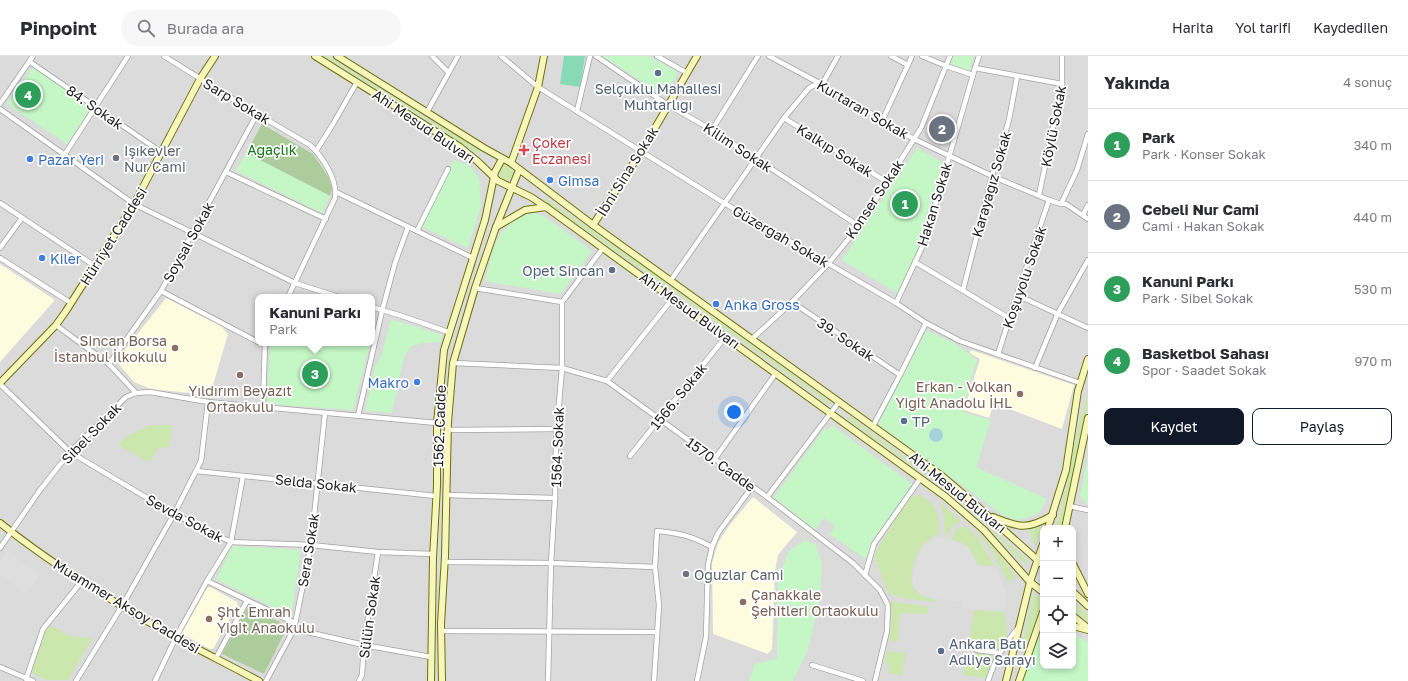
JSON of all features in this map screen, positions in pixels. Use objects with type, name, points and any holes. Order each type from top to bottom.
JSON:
[{"type":"main road","points":[[201,76],[210,56]]},
{"type":"main road","points":[[201,76],[215,56]]},
{"type":"main road","name":"Ahi Mesud Bulvarı","points":[[315,56],[460,147],[502,184],[546,207],[726,336],[946,497],[994,540],[1030,582],[1040,590]]},
{"type":"main road","name":"Ahi Mesud Bulvarı","points":[[337,56],[511,163],[593,225],[942,476],[1040,562]]},
{"type":"main road","points":[[511,163],[538,87],[544,56]]},
{"type":"main road","name":"İbni Sina Sokak","points":[[593,225],[641,152],[697,56]]},
{"type":"main road","name":"Hürriyet Caddesi","points":[[0,383],[56,325],[71,303],[134,204],[201,76]]},
{"type":"main road","name":"1562. Cadde","points":[[431,681],[437,423],[444,350],[448,332],[485,220],[497,166],[502,158]]},
{"type":"main road","name":"1562. Cadde","points":[[442,681],[441,631],[445,562],[447,430],[453,363],[475,288],[496,227],[519,170]]},
{"type":"main road","points":[[496,227],[525,210],[546,207]]},
{"type":"main road","points":[[1049,525],[1066,470],[1080,383],[1088,359]]},
{"type":"main road","points":[[1066,525],[1088,418]]},
{"type":"main road","points":[[988,515],[1007,524],[1026,526],[1041,522],[1053,515]]},
{"type":"main road","name":"Muammer Aksoy Caddesi","points":[[0,523],[37,552],[122,606],[176,638],[258,681]]},
{"type":"main road","points":[[1006,681],[1030,582],[1040,562]]},
{"type":"main road","points":[[1076,570],[1088,594]]},
{"type":"main road","points":[[1076,595],[1088,606]]},
{"type":"main road","points":[[1076,619],[1088,629]]},
{"type":"main road","points":[[1019,681],[1040,620]]},
{"type":"main road","points":[[1076,627],[1088,629]]},
{"type":"main road","points":[[1035,634],[1040,631]]},
{"type":"street","points":[[0,104],[33,56]]},
{"type":"street","points":[[65,154],[128,56]]},
{"type":"street","name":"Sarp Sokak","points":[[164,56],[201,76],[257,114],[310,145],[316,151],[333,177],[336,192]]},
{"type":"street","points":[[431,56],[448,72]]},
{"type":"street","points":[[427,112],[458,56]]},
{"type":"street","name":"Güzergah Sokak","points":[[501,56],[538,87],[641,152],[724,203],[896,303],[926,323],[960,342],[1080,383]]},
{"type":"street","points":[[577,111],[590,56]]},
{"type":"street","name":"Kilim Sokak","points":[[596,56],[668,105],[712,130],[859,226]]},
{"type":"street","points":[[657,56],[688,73]]},
{"type":"street","points":[[712,130],[758,56]]},
{"type":"street","name":"Kurtaran Sokak","points":[[769,56],[821,84],[914,139],[992,176],[1050,200],[1061,204],[1066,204],[1088,219]]},
{"type":"street","points":[[671,280],[784,118],[813,84],[821,84],[838,56]]},
{"type":"street","points":[[891,56],[908,65]]},
{"type":"street","points":[[882,121],[912,56]]},
{"type":"street","points":[[922,56],[973,75]]},
{"type":"street","name":"Konser Sokak","points":[[752,339],[792,302],[828,264],[859,226],[921,128],[950,56]]},
{"type":"street","name":"Hakan Sokak","points":[[896,303],[924,243],[979,56]]},
{"type":"street","name":"Köylü Sokak","points":[[1039,195],[1062,84],[1062,56]]},
{"type":"street","name":"84. Sokak","points":[[30,62],[161,152]]},
{"type":"street","points":[[975,68],[1017,77],[1062,84]]},
{"type":"street","name":"Karayağız Sokak","points":[[963,290],[992,176],[1009,120],[1017,77]]},
{"type":"street","points":[[316,151],[357,82]]},
{"type":"street","points":[[0,109],[134,204],[295,283],[330,294]]},
{"type":"street","name":"Soysal Sokak","points":[[109,364],[161,291],[257,114]]},
{"type":"street","name":"Kalkıp Sokak","points":[[784,118],[887,182]]},
{"type":"street","points":[[1061,204],[1077,170],[1088,134]]},
{"type":"street","points":[[417,231],[448,169]]},
{"type":"street","points":[[226,172],[326,219]]},
{"type":"street","points":[[290,294],[326,219],[336,192],[473,258]]},
{"type":"street","name":"Koşuyolu Sokak","points":[[998,354],[1050,200]]},
{"type":"street","points":[[0,203],[95,266]]},
{"type":"street","points":[[1083,215],[1088,206]]},
{"type":"street","points":[[0,248],[22,218]]},
{"type":"street","points":[[375,341],[395,263],[408,227]]},
{"type":"street","points":[[475,288],[562,302],[603,248]]},
{"type":"street","points":[[0,258],[71,303]]},
{"type":"street","points":[[1035,368],[1058,313],[1088,260]]},
{"type":"street","points":[[915,262],[1009,318]]},
{"type":"street","points":[[161,291],[255,339]]},
{"type":"street","points":[[1017,295],[1088,328]]},
{"type":"street","points":[[607,381],[673,298]]},
{"type":"street","name":"1564. Sokak","points":[[548,681],[551,563],[557,429],[562,368],[562,302]]},
{"type":"street","name":"39. Sokak","points":[[792,302],[900,375]]},
{"type":"street","points":[[375,309],[448,332]]},
{"type":"street","points":[[873,426],[926,323]]},
{"type":"street","points":[[56,325],[109,364],[136,393]]},
{"type":"street","name":"1566. Sokak","points":[[630,456],[726,336]]},
{"type":"street","points":[[262,346],[263,407]]},
{"type":"street","points":[[358,416],[374,346]]},
{"type":"street","name":"1570. Cadde","points":[[453,363],[562,368],[607,381],[767,497],[853,563],[880,590],[888,605],[887,631],[875,681]]},
{"type":"street","points":[[714,460],[776,373]]},
{"type":"street","name":"Sevda Sokak","points":[[0,383],[70,452],[174,514],[231,542],[310,545],[378,552],[433,554]]},
{"type":"street","name":"Sibel Sokak","points":[[0,548],[40,490],[70,452],[126,398],[136,393],[150,392],[208,402],[437,423]]},
{"type":"street","points":[[76,681],[122,606],[174,514],[201,462],[208,402]]},
{"type":"street","points":[[767,497],[839,402]]},
{"type":"street","name":"Sera Sokak","points":[[266,681],[294,629],[310,545],[325,413]]},
{"type":"street","points":[[447,430],[557,429]]},
{"type":"street","name":"Selda Sokak","points":[[196,471],[436,496]]},
{"type":"street","points":[[155,681],[176,638],[207,581],[231,542],[243,476]]},
{"type":"street","points":[[865,575],[874,544],[920,479]]},
{"type":"street","points":[[697,681],[706,637],[708,565],[712,547],[718,532],[752,486]]},
{"type":"street","points":[[446,495],[555,498]]},
{"type":"street","points":[[1069,506],[1088,510]]},
{"type":"street","points":[[654,681],[659,605],[655,567],[657,531],[677,533],[697,539],[712,547]]},
{"type":"street","name":"Sülün Sokak","points":[[359,681],[362,676],[364,645],[378,552]]},
{"type":"street","points":[[445,562],[551,563],[655,567]]},
{"type":"street","points":[[0,668],[29,680],[42,628],[82,581]]},
{"type":"street","points":[[207,581],[295,623]]},
{"type":"street","points":[[216,658],[247,601]]},
{"type":"street","points":[[988,681],[1000,653],[1010,637],[1020,626]]},
{"type":"street","points":[[294,629],[364,645],[431,657]]},
{"type":"street","points":[[441,631],[657,632]]},
{"type":"street","points":[[977,650],[1000,653]]},
{"type":"street","points":[[812,665],[863,681]]},
{"type":"shaded area","points":[[0,56],[1088,56],[1088,681],[0,681]]},
{"type":"shaded area","points":[[0,264],[55,300],[0,362]]},
{"type":"shaded area","name":"Sincan Borsa İstanbul İlkokulu","points":[[166,298],[221,326],[228,334],[210,395],[151,389],[134,382],[116,361]]},
{"type":"shaded area","name":"Erkan - Volkan Yiğit Anadolu İHL","points":[[971,350],[1074,385],[1062,429],[994,403],[989,418],[964,410],[980,359],[970,353]]},
{"type":"shaded area","name":"Çanakkale Şehitleri Ortaokulu","points":[[753,497],[797,532],[778,555],[775,571],[772,649],[768,654],[713,634],[712,563],[718,543],[729,526]]},
{"type":"shaded area","points":[[937,537],[967,546],[977,566],[996,568],[1005,590],[1006,600],[1004,611],[962,608],[961,602],[942,600],[926,596],[917,591],[913,586],[913,573],[920,552],[926,544]]},
{"type":"shaded area","points":[[7,551],[40,575],[26,594],[0,575],[0,561]]},
{"type":"shaded area","name":"Şht. Emrah Yiğit Anaokulu","points":[[210,587],[238,604],[213,649],[210,649],[182,634],[182,631],[207,588]]},
{"type":"green space","points":[[324,56],[328,56],[426,118],[481,150],[478,154]]},
{"type":"green space","points":[[564,56],[585,56],[580,87],[560,84]]},
{"type":"green space","points":[[602,56],[648,56],[678,72],[666,97]]},
{"type":"green space","points":[[953,56],[974,56],[969,71],[950,63]]},
{"type":"green space","points":[[33,67],[92,107],[67,144],[7,104]]},
{"type":"green space","points":[[29,82],[40,89],[28,107],[17,100]]},
{"type":"green space","name":"Ağaçlık","points":[[262,124],[313,154],[329,178],[332,189],[330,196],[246,153]]},
{"type":"green space","points":[[917,148],[942,162],[919,247],[897,293],[842,260]]},
{"type":"green space","points":[[246,153],[330,196],[322,213],[236,171]]},
{"type":"green space","points":[[454,160],[470,166],[479,178],[481,206],[468,248],[422,227]]},
{"type":"green space","points":[[506,166],[511,168],[513,173],[511,178],[506,180],[501,178],[499,173],[501,168]]},
{"type":"green space","points":[[545,198],[666,282],[666,284],[665,285],[543,200]]},
{"type":"green space","points":[[533,212],[545,217],[592,251],[563,291],[559,294],[485,281],[494,247],[503,231],[520,218]]},
{"type":"green space","points":[[669,285],[832,403],[830,405],[668,287]]},
{"type":"green space","points":[[391,319],[442,335],[440,342],[423,343],[412,346],[404,356],[392,413],[365,411],[375,367],[381,357]]},
{"type":"green space","points":[[927,330],[954,343],[977,360],[962,412],[991,420],[976,467],[1047,499],[1038,514],[1019,520],[1004,516],[878,424]]},
{"type":"green space","points":[[272,346],[369,346],[353,410],[270,404],[267,400],[270,349]]},
{"type":"green space","points":[[1088,393],[1088,404],[1062,525],[1057,525],[1065,495]]},
{"type":"green space","points":[[849,416],[949,490],[1027,560],[1025,565],[990,528],[947,490],[847,419]]},
{"type":"green space","points":[[152,425],[172,425],[169,447],[159,448],[150,461],[147,461],[118,445],[130,434]]},
{"type":"green space","points":[[832,425],[912,484],[874,539],[868,556],[864,558],[830,534],[835,526],[824,518],[815,530],[774,497],[825,428],[828,430]]},
{"type":"green space","points":[[1088,456],[1088,504],[1080,497]]},
{"type":"green space","points":[[919,495],[934,506],[938,515],[939,534],[932,537],[922,546],[919,551],[913,565],[912,585],[921,595],[939,602],[906,599],[888,593],[874,555],[898,514],[912,496]]},
{"type":"green space","points":[[937,500],[961,521],[953,526],[945,537],[943,513]]},
{"type":"green space","points":[[1040,526],[1040,534],[1036,545],[1034,545],[1029,530]]},
{"type":"green space","points":[[960,527],[967,527],[978,538],[995,566],[978,565],[973,554],[965,545],[951,539],[956,530]]},
{"type":"green space","points":[[973,528],[1007,564],[1016,578],[1008,582],[992,552]]},
{"type":"green space","points":[[804,540],[815,544],[822,564],[820,597],[808,649],[793,681],[749,681],[755,664],[777,659],[778,579],[789,551]]},
{"type":"green space","points":[[233,546],[301,550],[291,616],[216,579]]},
{"type":"green space","points":[[1034,593],[1040,598],[1040,610],[1024,650],[1021,649]]},
{"type":"green space","points":[[890,601],[929,607],[927,614],[900,613],[898,641],[895,642],[889,639],[892,615]]},
{"type":"green space","points":[[1076,604],[1088,614],[1088,622],[1076,612]]},
{"type":"green space","points":[[248,607],[288,626],[264,674],[222,654]]},
{"type":"green space","points":[[974,610],[1004,612],[1008,638],[999,649],[969,642]]},
{"type":"green space","points":[[52,626],[69,636],[93,638],[68,680],[47,680],[31,673],[45,630]]},
{"type":"green space","points":[[1076,636],[1088,642],[1088,681],[1023,681],[1032,650],[1040,638],[1040,669],[1076,669]]},
{"type":"green space","points":[[887,651],[906,653],[902,676],[889,673],[888,665],[885,662]]},
{"type":"green space","points":[[968,654],[996,654],[987,678],[963,675]]},
{"type":"water","points":[[933,428],[939,428],[943,432],[943,438],[939,442],[933,442],[929,438],[929,432]]},
{"type":"place","name":"Selçuklu Mahallesi Muhtarlığı","points":[[658,73]]},
{"type":"place","name":"Basketbol Sahası","points":[[28,95]]},
{"type":"place","name":"Cebeli Nur Cami","points":[[942,129]]},
{"type":"place","name":"Çoker Eczanesi","points":[[524,150]]},
{"type":"place","name":"Işıkevler Nur Cami","points":[[116,158]]},
{"type":"place","name":"Pazar Yeri","points":[[30,159]]},
{"type":"place","name":"Gimsa","points":[[550,180]]},
{"type":"place","name":"Park","points":[[905,204]]},
{"type":"place","name":"Kiler","points":[[42,258]]},
{"type":"place","name":"Opet Sincan","points":[[612,270]]},
{"type":"place","name":"Anka Gross","points":[[716,304]]},
{"type":"place","name":"Sincan Borsa İstanbul İlkokulu","points":[[175,348]]},
{"type":"place","name":"Kanuni Parkı","points":[[315,374]]},
{"type":"place","name":"Yıldırım Beyazıt Ortaokulu","points":[[240,375]]},
{"type":"place","name":"Makro","points":[[417,382]]},
{"type":"place","name":"Erkan - Volkan Yiğit Anadolu İHL","points":[[1020,394]]},
{"type":"place","name":"TP","points":[[904,421]]},
{"type":"place","name":"Oğuzlar Cami","points":[[686,574]]},
{"type":"place","name":"Çanakkale Şehitleri Ortaokulu","points":[[743,602]]},
{"type":"place","name":"Şht. Emrah Yiğit Anaokulu","points":[[209,619]]},
{"type":"place","name":"Ankara Batı Adliye Sarayı","points":[[941,651]]}]
